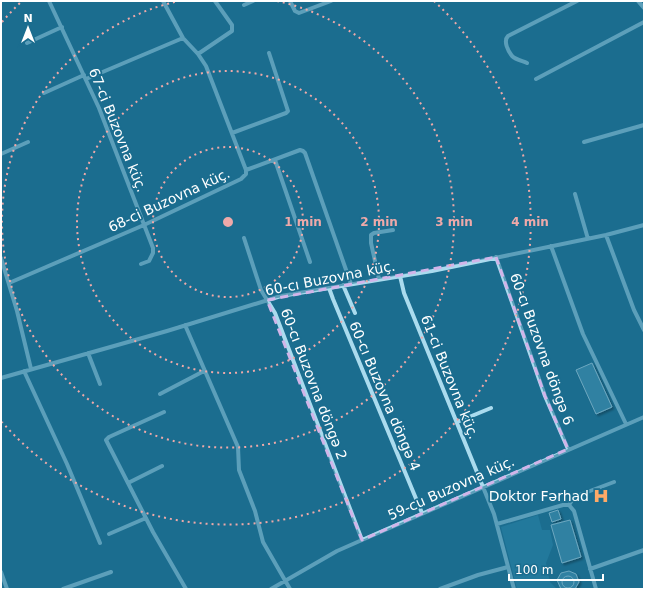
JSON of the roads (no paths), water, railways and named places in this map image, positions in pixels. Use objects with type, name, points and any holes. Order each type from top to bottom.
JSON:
[{"type":"street","name":"67-ci Buzovna küç.","points":[[49,1],[109,132],[153,248],[150,261],[141,264]]},
{"type":"street","name":"68-ci Buzovna küç.","points":[[9,283],[144,225],[241,179],[246,174],[246,170],[211,77],[198,54],[183,38],[163,1]]},
{"type":"street","points":[[198,54],[232,30],[232,25],[215,1]]},
{"type":"street","points":[[244,5],[254,1]]},
{"type":"street","points":[[290,1],[295,11],[299,13],[331,1]]},
{"type":"street","points":[[527,63],[512,56],[506,45],[506,38],[577,1]]},
{"type":"street","points":[[638,1],[644,8]]},
{"type":"street","points":[[536,79],[644,22]]},
{"type":"street","points":[[27,43],[62,27]]},
{"type":"street","points":[[44,93],[183,38]]},
{"type":"street","points":[[232,133],[288,111],[269,53]]},
{"type":"street","points":[[584,142],[644,124]]},
{"type":"street","points":[[1,154],[28,142]]},
{"type":"street","points":[[246,170],[300,150],[305,153],[351,284]]},
{"type":"street","points":[[275,160],[310,262]]},
{"type":"street","points":[[576,194],[588,239]]},
{"type":"street","name":"60-cı Buzovna küç.","points":[[1,378],[292,294],[432,271],[588,239],[644,225]]},
{"type":"street","points":[[379,279],[371,243],[371,235],[374,233],[393,230]]},
{"type":"street","points":[[606,235],[634,310],[644,330]]},
{"type":"street","name":"60-cı Buzovna döngə 2","points":[[244,238],[261,290],[275,313],[362,540]]},
{"type":"street","points":[[551,246],[583,334],[626,424]]},
{"type":"street","name":"60-cı Buzovna döngə 6","points":[[496,257],[545,396],[568,449]]},
{"type":"street","points":[[1,258],[9,283],[30,369]]},
{"type":"street","name":"61-ci Buzovna küç.","points":[[400,276],[404,293],[483,486],[497,524],[514,589]]},
{"type":"street","points":[[343,285],[355,313]]},
{"type":"street","name":"60-cı Buzovna döngə 4","points":[[329,288],[422,513]]},
{"type":"street","points":[[186,325],[204,371],[238,447],[239,470],[255,511],[263,542],[290,589]]},
{"type":"street","points":[[88,353],[100,384]]},
{"type":"street","points":[[24,371],[67,464],[100,543]]},
{"type":"street","points":[[160,394],[204,371]]},
{"type":"street","points":[[457,422],[491,408]]},
{"type":"street","points":[[164,412],[107,438],[107,443],[146,518],[186,589]]},
{"type":"street","name":"59-cu Buzovna küç.","points":[[271,589],[332,554],[362,540],[644,417]]},
{"type":"street","points":[[128,483],[162,466]]},
{"type":"street","points":[[497,524],[569,504],[574,497],[614,482]]},
{"type":"street","points":[[569,504],[574,511],[596,589]]},
{"type":"street","points":[[108,534],[146,518]]},
{"type":"street","points":[[590,569],[644,550]]},
{"type":"street","points":[[440,589],[478,575],[508,567]]},
{"type":"street","points":[[1,572],[7,589]]},
{"type":"street","points":[[63,589],[111,572]]},
{"type":"place","name":"Doktor Fərhad","points":[[601,496]]}]
